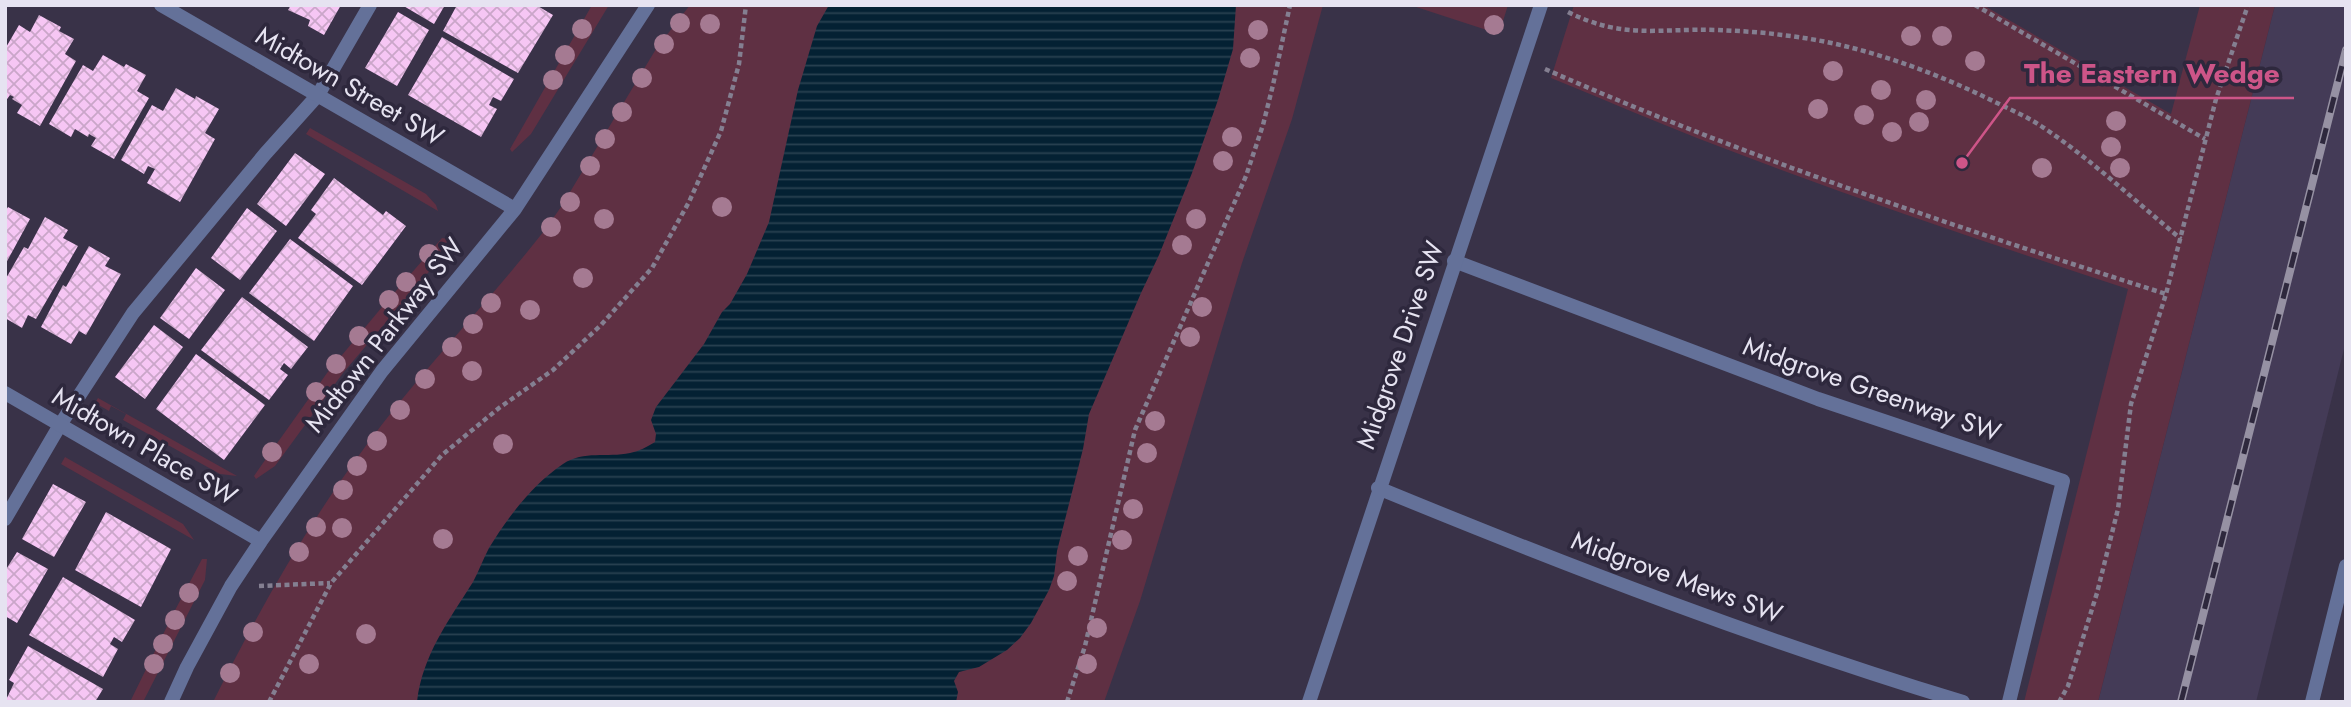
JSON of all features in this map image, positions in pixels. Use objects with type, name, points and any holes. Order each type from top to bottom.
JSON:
[{"type":"street","name":"Midtown Street SW","points":[[161,5],[515,209]]},
{"type":"street","points":[[5,519],[133,313],[265,154],[318,95],[370,5]]},
{"type":"street","name":"Midtown Parkway SW","points":[[171,702],[187,667],[232,586],[261,541],[382,371],[515,209],[648,5]]},
{"type":"street","name":"Midgrove Drive SW","points":[[1308,702],[1541,5]]},
{"type":"street","name":"Midgrove Greenway SW","points":[[1454,261],[1818,399],[2063,481],[2009,702]]},
{"type":"street","name":"Midtown Place SW","points":[[5,393],[261,541]]},
{"type":"street","name":"Midgrove Mews SW","points":[[1378,488],[1684,607],[1856,668],[1963,702]]},
{"type":"street","points":[[2312,702],[2346,566]]},
{"type":"path","points":[[269,702],[331,583],[442,455],[499,408],[553,370],[601,325],[652,268],[689,202],[721,131],[739,64],[746,5]]},
{"type":"path","points":[[1067,702],[1085,646],[1135,430],[1246,176],[1270,99],[1290,5]]},
{"type":"path","points":[[1975,5],[2205,139]]},
{"type":"path","points":[[2059,702],[2068,685],[2097,593],[2118,509],[2132,404],[2181,240],[2216,99],[2248,5]]},
{"type":"path","points":[[1568,12],[1610,29],[1640,32],[1718,30],[1809,39],[1843,46],[1926,72],[1971,90],[2039,124],[2087,160],[2181,240]]},
{"type":"path","points":[[1522,59],[1804,173],[1928,217],[2166,294]]},
{"type":"path","points":[[232,586],[331,583]]},
{"type":"shaded area","points":[[592,5],[609,5],[531,134],[512,152],[510,149]]},
{"type":"shaded area","points":[[690,5],[1323,5],[1292,119],[1242,263],[1140,601],[1104,702],[213,702],[283,571],[322,508],[408,392],[544,231],[656,49]]},
{"type":"shaded area","points":[[1410,5],[1508,5],[1499,34]]},
{"type":"shaded area","points":[[1574,5],[1983,5],[2171,114],[2200,5],[2275,5],[2098,702],[2024,702],[2128,289],[1820,184],[1697,138],[1551,78]]},
{"type":"shaded area","points":[[2275,5],[2346,5],[2346,341],[2256,702],[2098,702]]},
{"type":"shaded area","points":[[310,128],[426,194],[438,211],[306,134]]},
{"type":"shaded area","points":[[442,238],[448,239],[438,261],[343,373],[275,466],[256,479],[254,476],[327,373]]},
{"type":"shaded area","points":[[98,398],[237,476],[220,474],[123,420],[126,414],[111,406],[109,411],[95,403]]},
{"type":"shaded area","points":[[65,457],[183,524],[194,540],[61,464]]},
{"type":"shaded area","points":[[202,559],[207,559],[205,580],[143,702],[130,702],[173,614]]},
{"type":"water","points":[[829,5],[1236,5],[1233,49],[1218,100],[1159,255],[1089,414],[1083,449],[1057,551],[1054,576],[1031,623],[1007,650],[979,667],[959,672],[954,681],[958,692],[956,702],[417,702],[424,669],[438,639],[473,582],[489,548],[531,492],[552,472],[571,460],[630,453],[655,442],[656,434],[651,420],[656,407],[704,344],[722,312],[730,304],[747,274],[769,222],[798,90],[817,26]]},
{"type":"building","points":[[291,5],[341,5],[324,35],[308,26],[310,20],[288,10]]},
{"type":"building","points":[[402,5],[445,5],[434,24]]},
{"type":"building","points":[[457,5],[536,5],[553,15],[518,73],[443,31]]},
{"type":"building","points":[[398,12],[429,30],[397,86],[365,68]]},
{"type":"building","points":[[39,15],[61,27],[59,31],[74,39],[65,54],[76,61],[40,126],[17,113],[22,105],[12,99],[14,97],[10,95],[5,102],[5,49],[19,25],[30,32]]},
{"type":"building","points":[[442,37],[514,79],[501,101],[493,97],[489,105],[497,109],[481,137],[408,95]]},
{"type":"building","points":[[103,55],[146,75],[137,91],[149,98],[114,159],[91,146],[96,138],[89,134],[88,137],[75,129],[71,137],[49,124],[83,65],[93,71]]},
{"type":"building","points":[[176,88],[219,109],[205,133],[215,139],[180,202],[147,183],[155,169],[148,166],[144,174],[121,160],[152,105],[163,111]]},
{"type":"building","points":[[295,153],[325,174],[286,226],[257,204]]},
{"type":"building","points":[[334,178],[383,215],[386,211],[406,226],[362,285],[298,238],[316,214],[311,210]]},
{"type":"building","points":[[8,207],[30,219],[5,265],[5,212]]},
{"type":"building","points":[[247,208],[277,231],[240,280],[211,258]]},
{"type":"building","points":[[45,217],[68,230],[63,238],[78,246],[36,319],[28,315],[22,328],[5,318],[5,280],[24,247],[28,249]]},
{"type":"building","points":[[290,239],[353,286],[314,341],[249,293]]},
{"type":"building","points":[[89,246],[110,258],[105,266],[121,274],[86,335],[79,331],[71,344],[41,327],[63,285],[66,287]]},
{"type":"building","points":[[196,268],[225,290],[189,339],[160,318]]},
{"type":"building","points":[[242,297],[308,347],[291,369],[284,363],[280,369],[288,375],[269,400],[201,350]]},
{"type":"building","points":[[154,325],[183,347],[145,399],[115,377]]},
{"type":"building","points":[[196,354],[265,405],[224,460],[156,409]]},
{"type":"building","points":[[53,484],[86,502],[54,557],[22,539]]},
{"type":"building","points":[[106,512],[171,549],[141,607],[75,570]]},
{"type":"building","points":[[17,552],[48,569],[17,623],[5,616],[5,571]]},
{"type":"building","points":[[63,577],[135,620],[122,642],[114,637],[110,644],[118,649],[103,677],[29,635]]},
{"type":"building","points":[[28,646],[103,689],[95,702],[5,702],[14,683],[9,680]]},
{"type":"railway","points":[[2181,702],[2346,50]]},
{"type":"place","name":"The Eastern Wedge","points":[[1962,163]]}]
